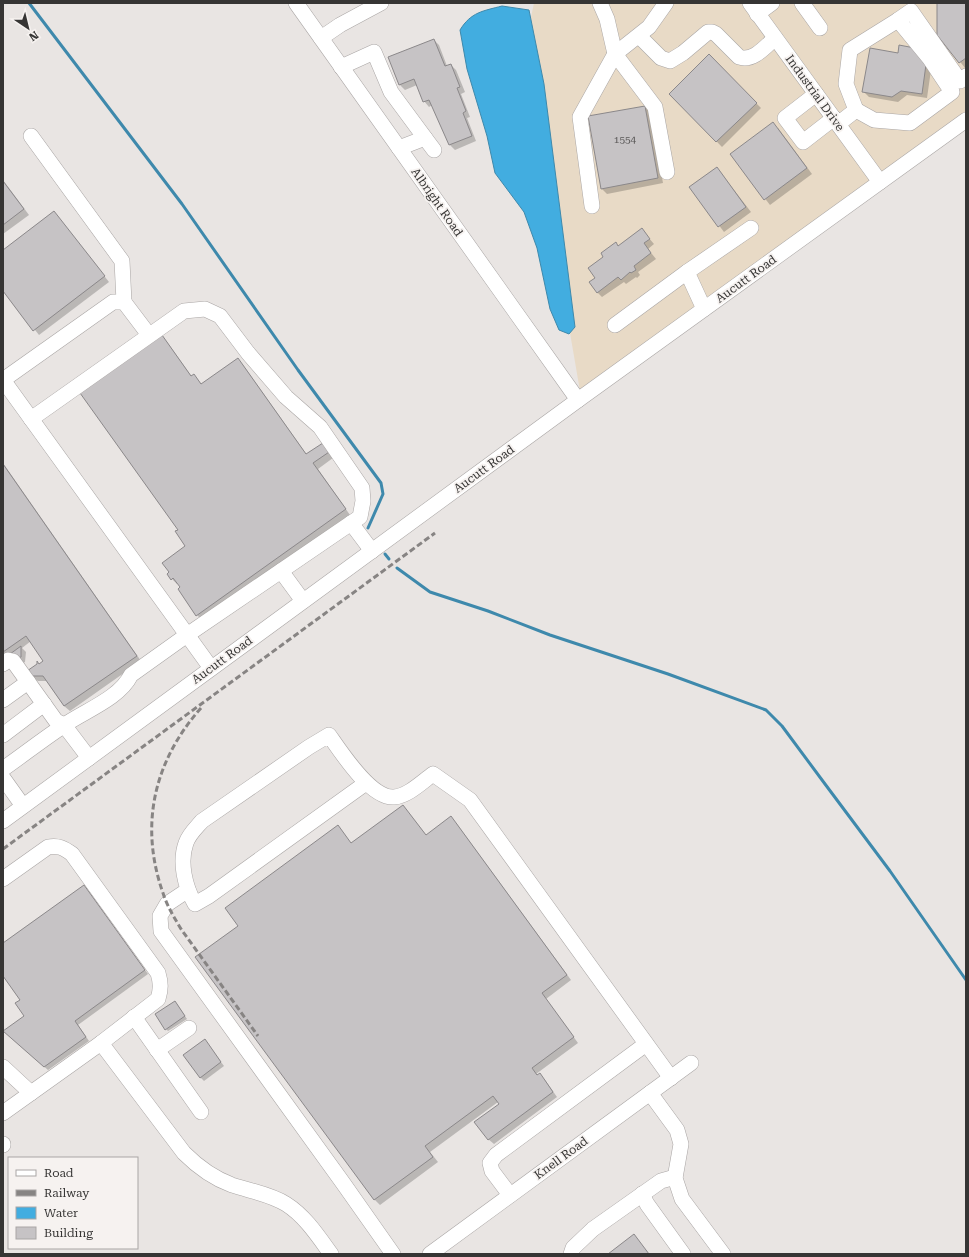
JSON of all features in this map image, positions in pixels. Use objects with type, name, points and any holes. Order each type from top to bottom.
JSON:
[{"type":"street","name":"Albright Road","points":[[296,3],[578,400]]},
{"type":"street","points":[[321,38],[340,25],[380,3]]},
{"type":"street","points":[[600,3],[607,19],[615,54],[655,107],[667,172]]},
{"type":"street","points":[[592,206],[580,117],[615,54],[649,27],[666,3]]},
{"type":"street","points":[[754,8],[772,3]]},
{"type":"street","points":[[802,3],[820,28]]},
{"type":"street","name":"Industrial Drive","points":[[754,8],[880,182]]},
{"type":"street","points":[[898,20],[930,59],[952,92],[910,123],[874,120],[856,110],[846,84],[850,50],[912,11],[960,81],[966,76]]},
{"type":"street","points":[[638,36],[661,58],[670,61],[683,53],[708,32],[716,34],[739,57],[744,59],[752,57],[775,38]]},
{"type":"street","points":[[342,67],[374,52],[392,92],[434,150]]},
{"type":"street","points":[[816,94],[785,118],[803,142],[856,110]]},
{"type":"street","name":"Aucutt Road","points":[[3,821],[578,400],[966,120]]},
{"type":"street","points":[[31,136],[122,261],[124,302],[149,335]]},
{"type":"street","points":[[399,148],[424,138]]},
{"type":"street","points":[[615,325],[687,272],[751,228]]},
{"type":"street","points":[[687,272],[704,309]]},
{"type":"street","points":[[124,302],[113,302],[3,380],[211,668]]},
{"type":"street","points":[[3,769],[64,725],[91,710],[126,685],[131,675],[187,635],[360,517],[363,501],[362,488],[320,427],[286,397],[248,353],[220,316],[205,309],[184,311],[31,419]]},
{"type":"street","points":[[351,523],[372,551]]},
{"type":"street","points":[[281,571],[303,601]]},
{"type":"street","points":[[3,664],[8,660],[13,661],[56,721],[64,725],[88,758]]},
{"type":"street","points":[[3,700],[28,682]]},
{"type":"street","points":[[3,735],[44,704]]},
{"type":"street","points":[[366,783],[209,896],[194,904],[188,890],[184,874],[183,858],[185,844],[191,833],[202,821],[329,735],[366,783],[377,792],[393,797],[406,793],[433,774],[470,800],[671,1078]]},
{"type":"street","points":[[3,778],[23,806]]},
{"type":"street","points":[[3,880],[48,848],[55,846],[64,848],[72,854],[158,973],[161,983],[161,990],[158,999],[3,1113]]},
{"type":"street","points":[[188,890],[167,904],[160,916],[161,932],[343,1183],[392,1254]]},
{"type":"street","points":[[134,1017],[201,1112]]},
{"type":"street","points":[[157,1050],[188,1028]]},
{"type":"street","points":[[100,1043],[184,1153],[198,1167],[225,1182],[265,1195],[287,1205],[309,1225],[331,1254]]},
{"type":"street","points":[[510,1195],[492,1171],[490,1163],[496,1155],[646,1044]]},
{"type":"street","name":"Knell Road","points":[[430,1254],[691,1063]]},
{"type":"street","points":[[3,1066],[31,1093]]},
{"type":"street","points":[[650,1093],[676,1130],[681,1144],[675,1177],[682,1199],[723,1254]]},
{"type":"street","points":[[571,1254],[573,1248],[594,1229],[661,1181],[675,1177]]},
{"type":"street","points":[[642,1194],[647,1204],[683,1254]]},
{"type":"shaded area","points":[[534,3],[966,3],[966,111],[580,391],[548,205],[530,22]]},
{"type":"water","points":[[502,6],[529,10],[544,84],[575,327],[569,334],[559,330],[550,309],[537,248],[524,212],[495,173],[487,136],[467,69],[460,30],[469,19],[478,13]]},
{"type":"building","points":[[937,3],[966,3],[966,58],[959,63],[937,35]]},
{"type":"building","points":[[434,39],[445,66],[451,64],[460,87],[457,88],[466,111],[463,113],[472,136],[449,145],[429,100],[423,102],[414,79],[399,85],[388,57]]},
{"type":"building","points":[[899,45],[920,49],[927,57],[922,94],[901,91],[892,97],[862,92],[870,48],[898,53]]},
{"type":"building","points":[[709,54],[757,103],[716,142],[669,94]]},
{"type":"building","points":[[645,106],[658,178],[601,189],[588,116]]},
{"type":"building","points":[[773,122],[807,168],[764,200],[730,154]]},
{"type":"building","points":[[717,167],[746,207],[718,227],[689,187]]},
{"type":"building","points":[[3,181],[24,209],[3,225]]},
{"type":"building","points":[[54,211],[105,276],[33,331],[3,291],[3,250]]},
{"type":"building","points":[[642,228],[650,239],[644,243],[651,253],[634,266],[636,270],[631,273],[630,272],[621,280],[618,277],[597,293],[589,282],[595,278],[588,268],[603,257],[601,253],[616,242],[618,246]]},
{"type":"building","points":[[162,335],[191,376],[194,374],[201,384],[238,358],[306,454],[326,441],[332,450],[313,463],[346,509],[196,616],[178,589],[180,587],[173,578],[171,580],[167,574],[169,572],[162,563],[185,546],[175,531],[178,530],[80,393]]},
{"type":"building","points":[[3,464],[137,656],[64,706],[43,676],[33,676],[33,678],[30,674],[23,674],[10,654],[21,646],[21,657],[15,660],[22,661],[21,662],[27,671],[37,664],[37,661],[39,664],[43,661],[26,636],[3,652]]},
{"type":"building","points":[[403,805],[426,835],[451,816],[567,975],[542,993],[574,1037],[532,1068],[537,1075],[540,1073],[553,1092],[488,1140],[474,1122],[499,1104],[493,1096],[425,1146],[433,1157],[374,1200],[195,957],[238,926],[225,908],[338,825],[351,843]]},
{"type":"building","points":[[84,885],[145,970],[75,1021],[86,1037],[44,1067],[3,1031],[24,1016],[15,1003],[20,1000],[3,976],[3,943]]},
{"type":"building","points":[[175,1001],[185,1016],[165,1030],[155,1014]]},
{"type":"building","points":[[205,1039],[221,1062],[200,1078],[183,1055]]},
{"type":"building","points":[[634,1234],[649,1254],[608,1254]]},
{"type":"waterway","points":[[29,3],[182,204],[298,370],[381,483],[383,494],[368,528]]},
{"type":"waterway","points":[[385,554],[389,559]]},
{"type":"waterway","points":[[397,568],[430,592],[488,611],[550,635],[668,674],[766,710],[782,726],[890,871],[966,980]]},
{"type":"railway","points":[[3,849],[435,533]]},
{"type":"railway","points":[[201,708],[185,728],[172,750],[162,772],[155,795],[152,819],[152,843],[156,868],[163,893],[181,929],[258,1036]]}]
